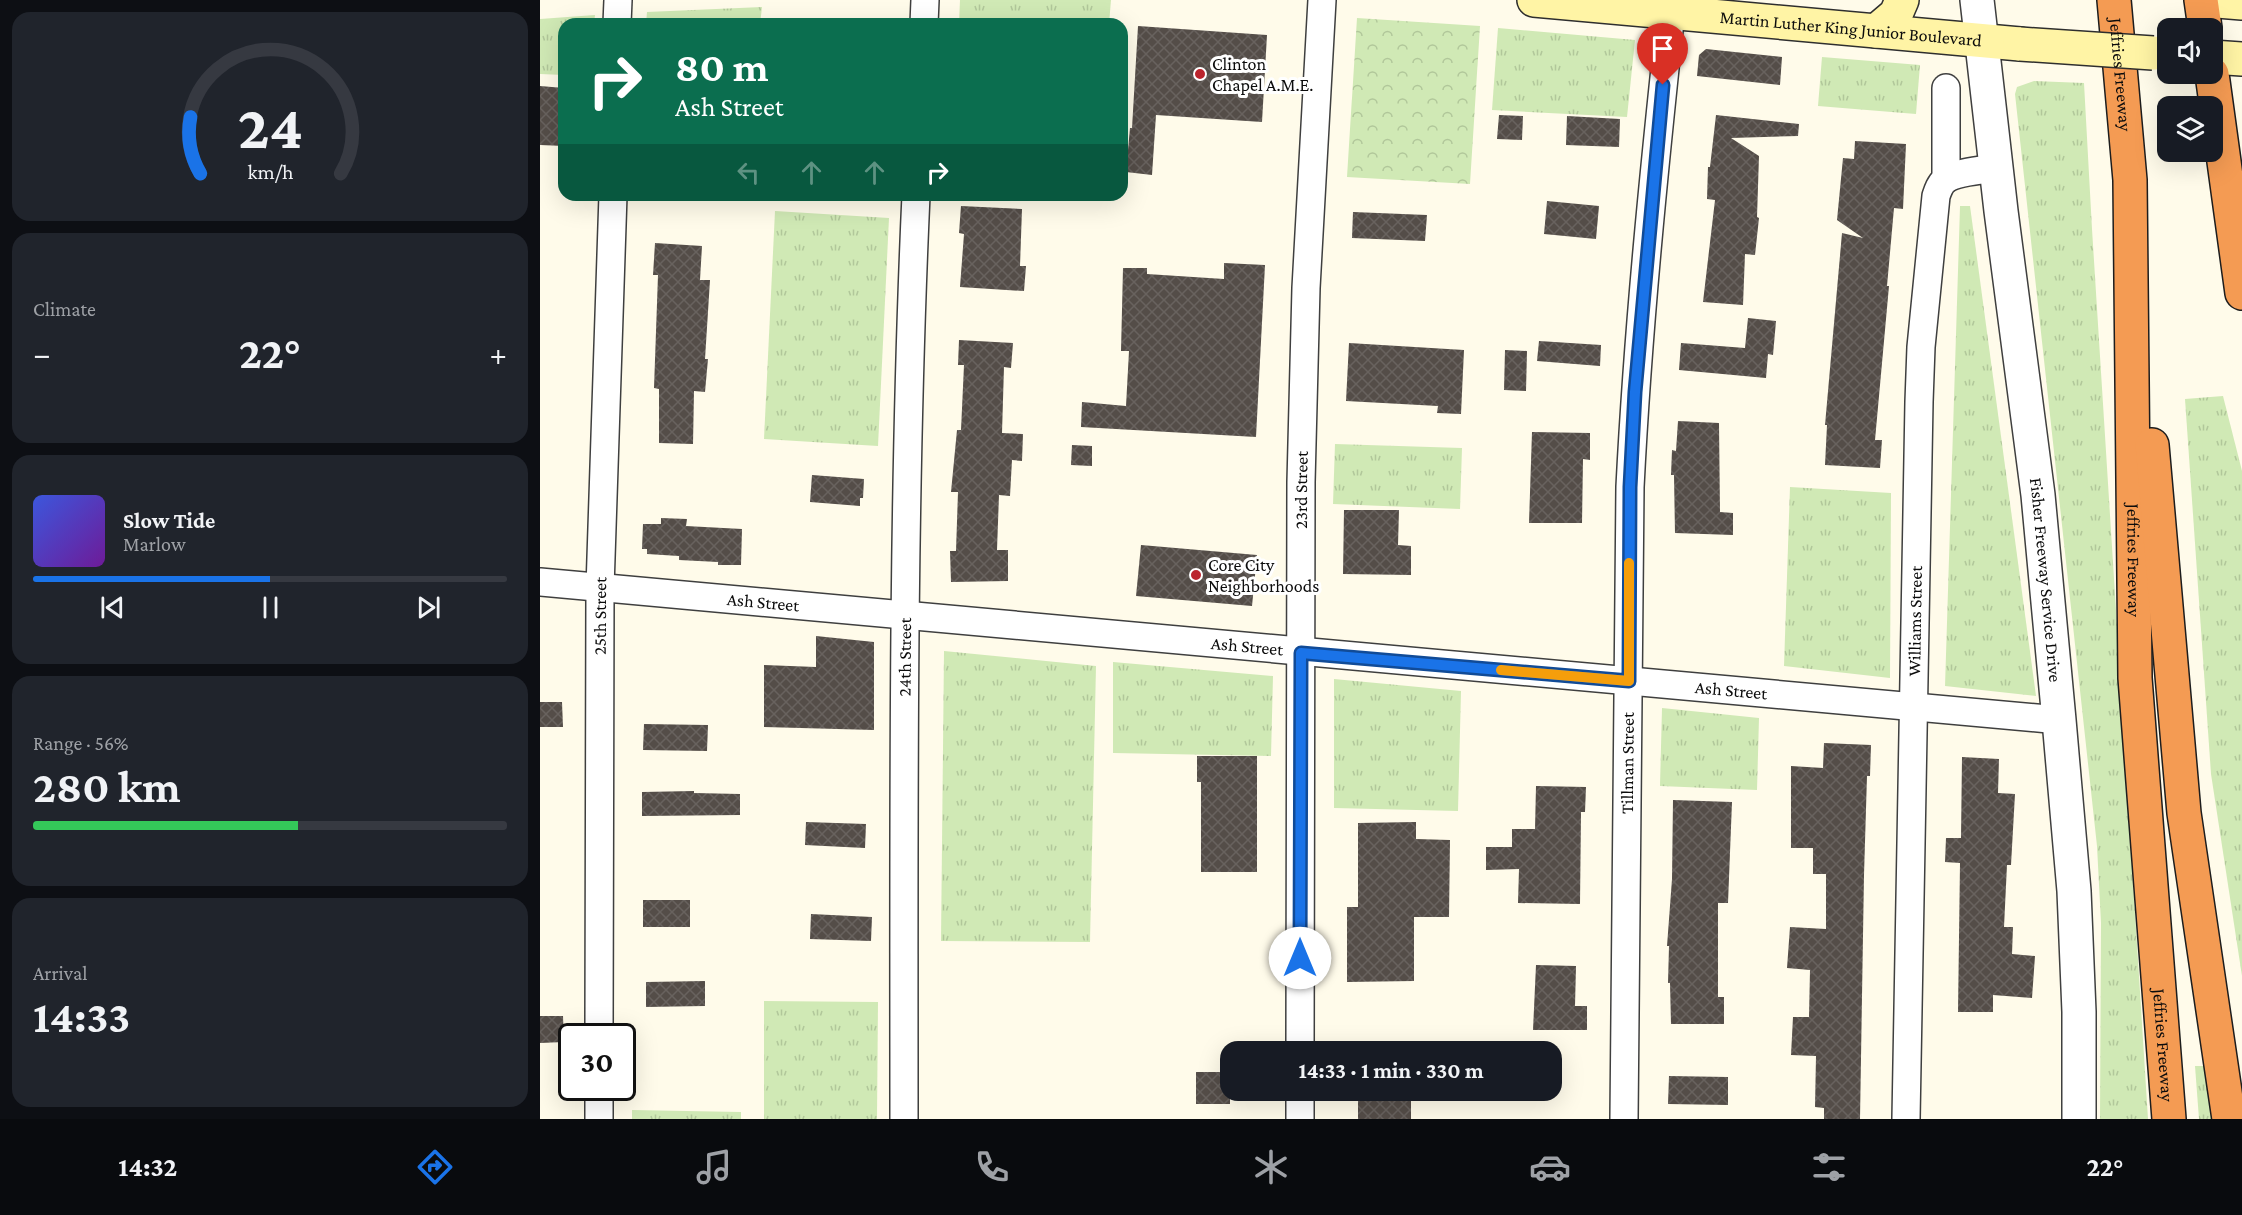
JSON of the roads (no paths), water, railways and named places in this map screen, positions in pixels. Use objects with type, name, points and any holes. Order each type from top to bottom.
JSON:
[{"type":"highway","name":"Jeffries Freeway","points":[[2114,0],[2130,180],[2135,678],[2169,1119]]},
{"type":"highway","points":[[2203,0],[2204,18]]},
{"type":"highway","points":[[2212,84],[2242,293]]},
{"type":"highway","points":[[2130,180],[2184,813],[2229,1119]]},
{"type":"main road","points":[[1876,31],[1896,14],[1902,0]]},
{"type":"main road","points":[[2203,0],[2242,3]]},
{"type":"main road","name":"Martin Luther King Junior Boulevard","points":[[1545,1],[1982,41],[2157,53]]},
{"type":"main road","points":[[2223,58],[2242,59]]},
{"type":"street","points":[[617,18],[618,0]]},
{"type":"street","points":[[924,18],[926,0]]},
{"type":"street","name":"23rd Street","points":[[1300,1041],[1301,482],[1306,288],[1322,0]]},
{"type":"street","points":[[1977,0],[1982,41]]},
{"type":"street","name":"Tillman Street","points":[[1624,1119],[1630,487],[1635,392],[1671,12]]},
{"type":"street","name":"Fisher Freeway Service Drive","points":[[1982,41],[2038,495],[2060,720],[2074,891],[2079,1012],[2079,1119]]},
{"type":"street","points":[[1946,88],[1946,179],[1997,168]]},
{"type":"street","name":"Williams Street","points":[[1906,1119],[1916,504],[1921,347],[1936,196],[1946,179]]},
{"type":"street","name":"25th Street","points":[[599,1023],[600,588],[613,201]]},
{"type":"street","name":"24th Street","points":[[904,1119],[905,616],[909,348],[916,201]]},
{"type":"street","name":"Ash Street","points":[[540,582],[1301,653],[2060,720]]},
{"type":"street","points":[[599,1101],[599,1119]]},
{"type":"street","points":[[1300,1101],[1300,1119]]},
{"type":"place","name":"Clinton Chapel A.M.E.","points":[[1200,74]]},
{"type":"place","name":"Core City Neighborhoods","points":[[1196,575]]}]
